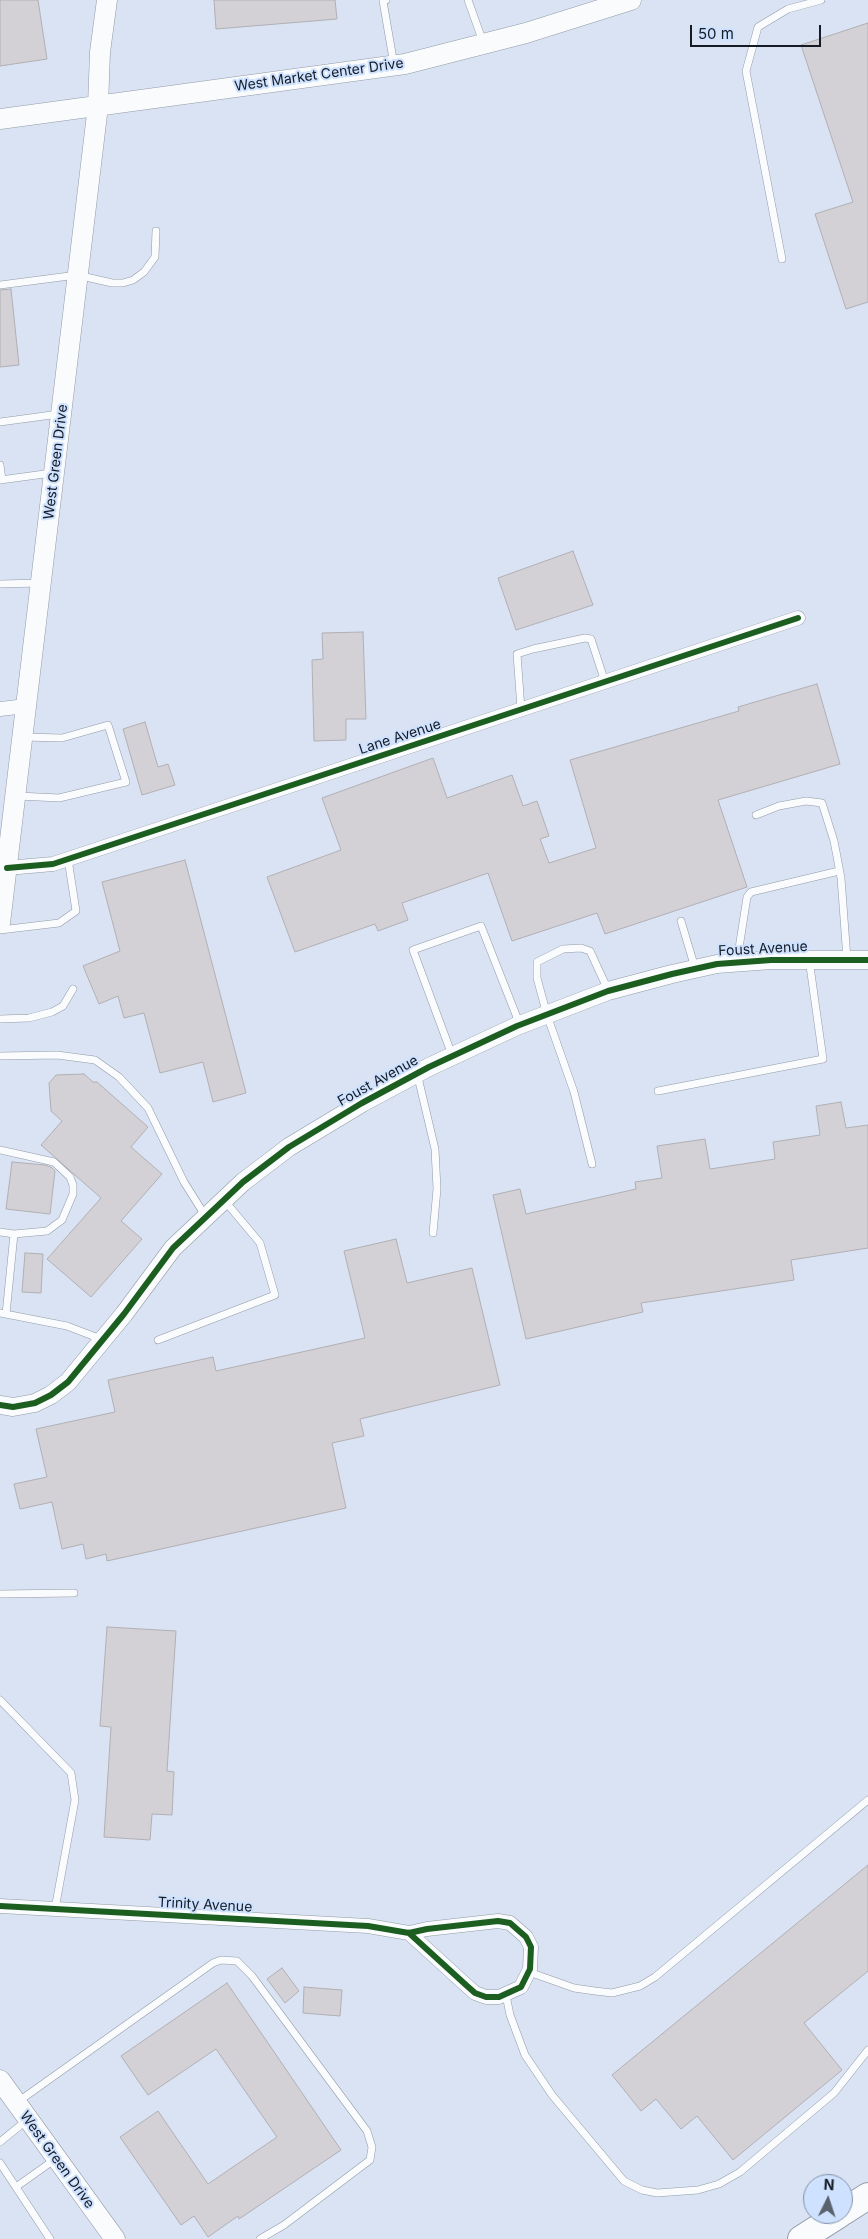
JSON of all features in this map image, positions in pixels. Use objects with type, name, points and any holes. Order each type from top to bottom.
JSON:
[{"type":"highway","points":[[853,2206],[868,2196]]},
{"type":"highway","points":[[801,2239],[824,2224]]},
{"type":"main road","name":"West Green Drive","points":[[0,923],[7,868],[5,845],[16,796],[98,106],[100,52],[107,0]]},
{"type":"main road","name":"West Market Center Drive","points":[[0,119],[394,65],[483,44],[600,5],[631,0]]},
{"type":"main road","name":"West Green Drive","points":[[0,2080],[115,2239]]},
{"type":"street","name":"Lane Avenue","points":[[7,868],[53,864],[798,618]]},
{"type":"street","points":[[0,709],[26,706]]},
{"type":"street","name":"Foust Avenue","points":[[0,1405],[13,1407],[35,1403],[51,1396],[68,1382],[173,1248],[243,1182],[289,1147],[362,1103],[417,1073],[520,1025],[608,991],[695,969],[736,962],[808,959],[868,960]]},
{"type":"street","name":"Trinity Avenue","points":[[0,1906],[368,1926],[409,1933],[498,1921],[510,1924],[526,1937],[531,1947],[532,1958],[529,1972]]},
{"type":"street","points":[[409,1933],[475,1993],[486,1997],[499,1997],[521,1987],[529,1972]]},
{"type":"lane","points":[[386,0],[383,1],[394,65]]},
{"type":"lane","points":[[468,0],[483,44]]},
{"type":"lane","points":[[782,258],[746,71],[758,28],[788,9],[821,0]]},
{"type":"lane","points":[[0,285],[77,275],[112,282],[124,283],[133,280],[144,272],[155,257],[156,231]]},
{"type":"lane","points":[[0,422],[61,414]]},
{"type":"lane","points":[[0,465],[1,480],[55,472]]},
{"type":"lane","points":[[0,584],[41,582]]},
{"type":"lane","points":[[521,710],[517,654],[533,649],[590,639],[605,682]]},
{"type":"lane","points":[[16,796],[59,798],[126,782],[108,724],[62,738],[23,737]]},
{"type":"lane","points":[[756,815],[779,806],[806,801],[822,803],[834,841],[839,871],[847,959]]},
{"type":"lane","points":[[0,930],[59,923],[76,911],[68,859]]},
{"type":"lane","points":[[736,962],[747,897],[751,892],[839,871]]},
{"type":"lane","points":[[681,921],[695,969]]},
{"type":"lane","points":[[452,1056],[413,950],[481,926],[520,1025]]},
{"type":"lane","points":[[592,1164],[574,1092],[547,1015],[538,978],[538,962],[563,949],[581,948],[590,951],[608,991]]},
{"type":"lane","points":[[658,1091],[823,1059],[808,959]]},
{"type":"lane","points":[[0,1019],[29,1018],[52,1012],[63,1006],[73,989]]},
{"type":"lane","points":[[0,1056],[57,1055],[95,1060],[119,1076],[148,1108],[184,1182],[206,1217]]},
{"type":"lane","points":[[417,1073],[435,1149],[437,1189],[433,1233]]},
{"type":"lane","points":[[0,1150],[54,1162],[70,1177],[73,1185],[73,1194],[62,1220],[47,1230],[14,1234],[0,1232]]},
{"type":"lane","points":[[158,1340],[275,1295],[260,1243],[224,1200]]},
{"type":"lane","points":[[14,1234],[3,1314],[67,1326],[102,1340]]},
{"type":"lane","points":[[0,1594],[74,1593]]},
{"type":"lane","points":[[0,1700],[71,1773],[75,1800],[54,1909]]},
{"type":"lane","points":[[529,1972],[574,1988],[612,1993],[640,1986],[655,1978],[868,1800]]},
{"type":"lane","points":[[16,2103],[213,1963],[221,1960],[237,1962],[252,1976],[361,2123],[370,2138],[372,2147],[370,2160],[284,2225],[260,2239]]},
{"type":"lane","points":[[506,1995],[525,2055],[552,2095],[624,2181],[633,2186],[657,2193],[698,2190],[718,2184],[740,2172],[834,2093],[868,2050]]},
{"type":"lane","points":[[0,2142],[28,2119]]},
{"type":"lane","points":[[16,2187],[57,2158]]},
{"type":"lane","points":[[0,2163],[50,2239]]},
{"type":"building","points":[[0,0],[38,0],[47,59],[0,66]]},
{"type":"building","points":[[214,0],[335,0],[337,19],[216,29]]},
{"type":"building","points":[[868,23],[868,302],[846,309],[815,214],[853,202],[801,45]]},
{"type":"building","points":[[11,289],[19,365],[0,367],[0,290]]},
{"type":"building","points":[[573,551],[593,605],[516,630],[498,578]]},
{"type":"building","points":[[363,632],[366,719],[346,719],[346,740],[314,741],[312,660],[323,659],[322,633]]},
{"type":"building","points":[[817,684],[840,764],[718,800],[747,887],[605,934],[597,913],[512,941],[488,873],[402,903],[408,920],[378,931],[375,924],[295,952],[267,877],[341,850],[322,798],[433,758],[447,798],[512,775],[523,806],[537,801],[549,836],[540,839],[549,863],[596,848],[570,760],[739,711],[738,707]]},
{"type":"building","points":[[145,722],[158,767],[168,764],[175,785],[142,795],[123,729]]},
{"type":"building","points":[[185,860],[246,1093],[213,1102],[203,1062],[160,1073],[144,1013],[124,1018],[118,996],[99,1004],[83,966],[120,951],[102,882]]},
{"type":"building","points":[[84,1074],[93,1082],[97,1082],[148,1127],[131,1147],[162,1174],[121,1221],[142,1239],[91,1297],[47,1259],[101,1198],[41,1145],[62,1121],[51,1111],[49,1083],[56,1075]]},
{"type":"building","points":[[841,1102],[846,1128],[868,1125],[868,1248],[791,1260],[794,1280],[641,1303],[643,1312],[526,1339],[493,1195],[520,1189],[526,1214],[636,1189],[635,1182],[662,1178],[657,1146],[705,1139],[710,1169],[775,1159],[773,1142],[820,1135],[816,1106]]},
{"type":"building","points":[[12,1162],[45,1165],[55,1171],[50,1214],[6,1209]]},
{"type":"building","points":[[396,1239],[407,1283],[472,1268],[500,1385],[360,1419],[364,1436],[332,1443],[346,1508],[107,1561],[106,1554],[86,1559],[83,1544],[62,1549],[52,1502],[20,1509],[14,1484],[47,1477],[36,1429],[115,1412],[108,1380],[213,1357],[216,1371],[365,1338],[344,1251]]},
{"type":"building","points":[[25,1253],[43,1254],[41,1293],[22,1292]]},
{"type":"building","points":[[107,1627],[176,1631],[167,1771],[174,1772],[172,1815],[152,1814],[150,1840],[104,1837],[111,1727],[100,1726]]},
{"type":"building","points":[[868,1865],[868,1971],[804,2023],[842,2070],[733,2160],[697,2116],[681,2129],[656,2099],[641,2111],[612,2075]]},
{"type":"building","points":[[282,1968],[299,1991],[285,2003],[267,1979]]},
{"type":"building","points":[[227,1983],[341,2150],[239,2219],[238,2216],[208,2237],[194,2216],[181,2225],[120,2137],[158,2111],[208,2184],[277,2137],[216,2049],[148,2095],[121,2056]]},
{"type":"building","points":[[304,1987],[342,1990],[340,2016],[303,2013]]},
{"type":"cycle path","points":[[7,868],[53,864],[798,618]]},
{"type":"cycle path","points":[[0,1405],[13,1407],[35,1403],[51,1395],[68,1382],[124,1314],[173,1248],[243,1182],[289,1147],[362,1103],[429,1067],[517,1026],[608,991],[672,974],[717,964],[771,960],[868,960]]},
{"type":"cycle path","points":[[0,1906],[368,1926],[409,1933],[427,1929],[498,1921],[510,1923],[526,1937],[531,1947],[530,1969],[521,1987],[499,1997],[486,1997],[475,1993],[409,1933]]}]
